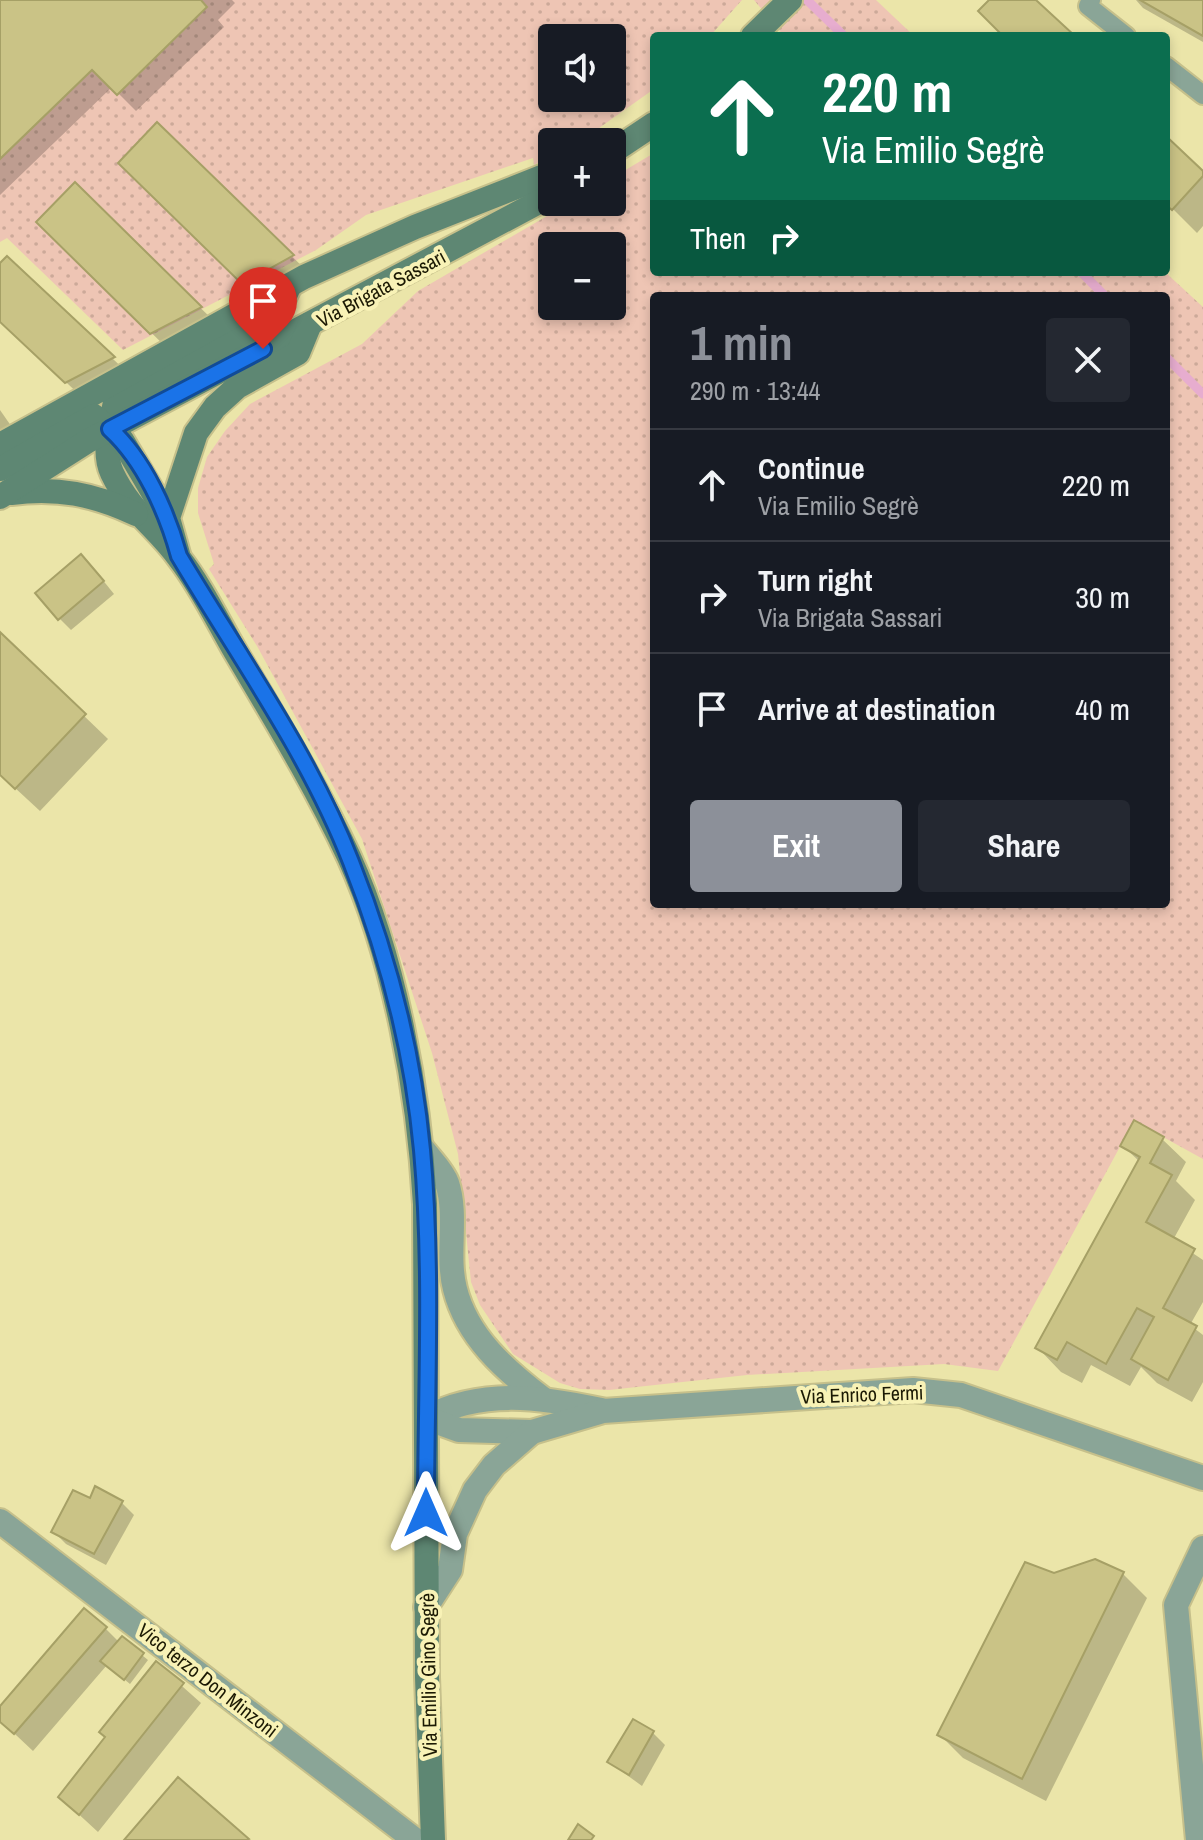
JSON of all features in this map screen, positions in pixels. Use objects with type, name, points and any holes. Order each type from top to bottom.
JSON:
[{"type":"street","points":[[760,29],[790,0]]},
{"type":"street","points":[[626,142],[650,127]]},
{"type":"street","name":"Via Brigata Sassari","points":[[0,445],[290,285],[415,227],[538,179]]},
{"type":"street","name":"Via Brigata Sassari","points":[[2,495],[110,429],[538,202]]},
{"type":"street","points":[[179,556],[136,514],[111,471],[107,452],[115,402],[275,317],[290,285]]},
{"type":"street","points":[[168,518],[196,433],[215,407],[237,387],[298,353],[310,324]]},
{"type":"street","points":[[0,469],[94,416],[122,440],[168,518],[179,556]]},
{"type":"street","points":[[2,495],[65,491],[90,495],[136,514]]},
{"type":"street","name":"Via Emilio Gino Segrè","points":[[179,556],[306,770],[350,861],[379,945],[406,1045],[422,1148],[427,1281],[426,1607],[433,1840]]},
{"type":"street","points":[[422,1148],[447,1181],[454,1287],[463,1313],[479,1339],[497,1359],[543,1399]]},
{"type":"street","name":"Via Enrico Fermi","points":[[603,1411],[882,1391],[961,1395],[1203,1478]]},
{"type":"street","points":[[426,1418],[453,1403],[471,1400],[543,1399],[603,1411]]},
{"type":"street","points":[[426,1418],[459,1430],[532,1432],[603,1411]]},
{"type":"street","points":[[426,1607],[450,1570],[455,1534],[475,1490],[494,1465],[532,1432]]},
{"type":"street","name":"Vico terzo Don Minzoni","points":[[0,1521],[415,1840]]},
{"type":"street","points":[[1198,1840],[1176,1605],[1203,1548]]},
{"type":"lane","points":[[1091,0],[1088,6],[1121,32]]},
{"type":"lane","points":[[1170,69],[1203,95]]},
{"type":"shaded area","points":[[0,0],[742,0],[714,32],[650,32],[650,92],[626,109],[626,24],[538,24],[538,112],[622,112],[599,128],[538,128],[538,163],[534,165],[533,158],[366,215],[316,250],[123,350],[7,238],[0,242]]},
{"type":"shaded area","points":[[754,0],[876,0],[910,32],[781,32]]},
{"type":"shaded area","points":[[650,155],[650,276],[1169,276],[1203,307],[1203,1159],[1134,1121],[998,1371],[944,1364],[747,1375],[609,1390],[580,1389],[560,1383],[513,1354],[480,1305],[471,1282],[458,1154],[432,1053],[362,839],[257,646],[209,569],[214,564],[198,513],[198,488],[207,457],[225,431],[250,404],[362,344],[418,291],[547,216],[626,216],[626,170]]},
{"type":"building","points":[[0,0],[201,0],[207,7],[117,95],[92,70],[0,159]]},
{"type":"building","points":[[989,0],[1036,0],[1071,32],[999,32],[978,11]]},
{"type":"building","points":[[1140,0],[1203,0],[1203,36]]},
{"type":"building","points":[[157,122],[294,255],[242,284],[118,163]]},
{"type":"building","points":[[1170,140],[1203,171],[1203,176],[1172,210]]},
{"type":"building","points":[[75,182],[202,307],[150,334],[36,222]]},
{"type":"building","points":[[7,256],[115,357],[65,383],[0,322],[0,263]]},
{"type":"building","points":[[81,554],[104,581],[58,620],[35,593]]},
{"type":"building","points":[[0,632],[86,714],[15,789],[0,775]]},
{"type":"building","points":[[1134,1120],[1164,1137],[1150,1163],[1172,1175],[1146,1222],[1195,1249],[1163,1308],[1197,1326],[1168,1380],[1131,1359],[1154,1317],[1137,1308],[1106,1364],[1067,1342],[1057,1360],[1035,1348],[1140,1157],[1120,1146]]},
{"type":"building","points":[[95,1486],[123,1501],[94,1554],[51,1532],[73,1490],[90,1498]]},
{"type":"building","points":[[1095,1559],[1124,1572],[1022,1779],[937,1735],[1025,1562],[1054,1573]]},
{"type":"building","points":[[84,1608],[107,1627],[14,1734],[0,1722],[0,1706]]},
{"type":"building","points":[[122,1636],[144,1653],[124,1680],[100,1661]]},
{"type":"building","points":[[156,1661],[184,1683],[79,1815],[58,1797],[105,1737],[99,1732]]},
{"type":"building","points":[[633,1719],[654,1731],[629,1775],[607,1762]]},
{"type":"building","points":[[178,1777],[249,1839],[124,1840]]},
{"type":"building","points":[[578,1824],[594,1836],[591,1840],[568,1840]]},
{"type":"waterway","points":[[807,0],[840,32]]},
{"type":"waterway","points":[[1085,276],[1101,292]]},
{"type":"waterway","points":[[1170,361],[1203,394]]},
{"type":"route","points":[[263,349],[110,429],[122,440],[168,518],[179,556],[306,770],[350,861],[379,945],[406,1045],[422,1148],[427,1281],[426,1513]]}]
